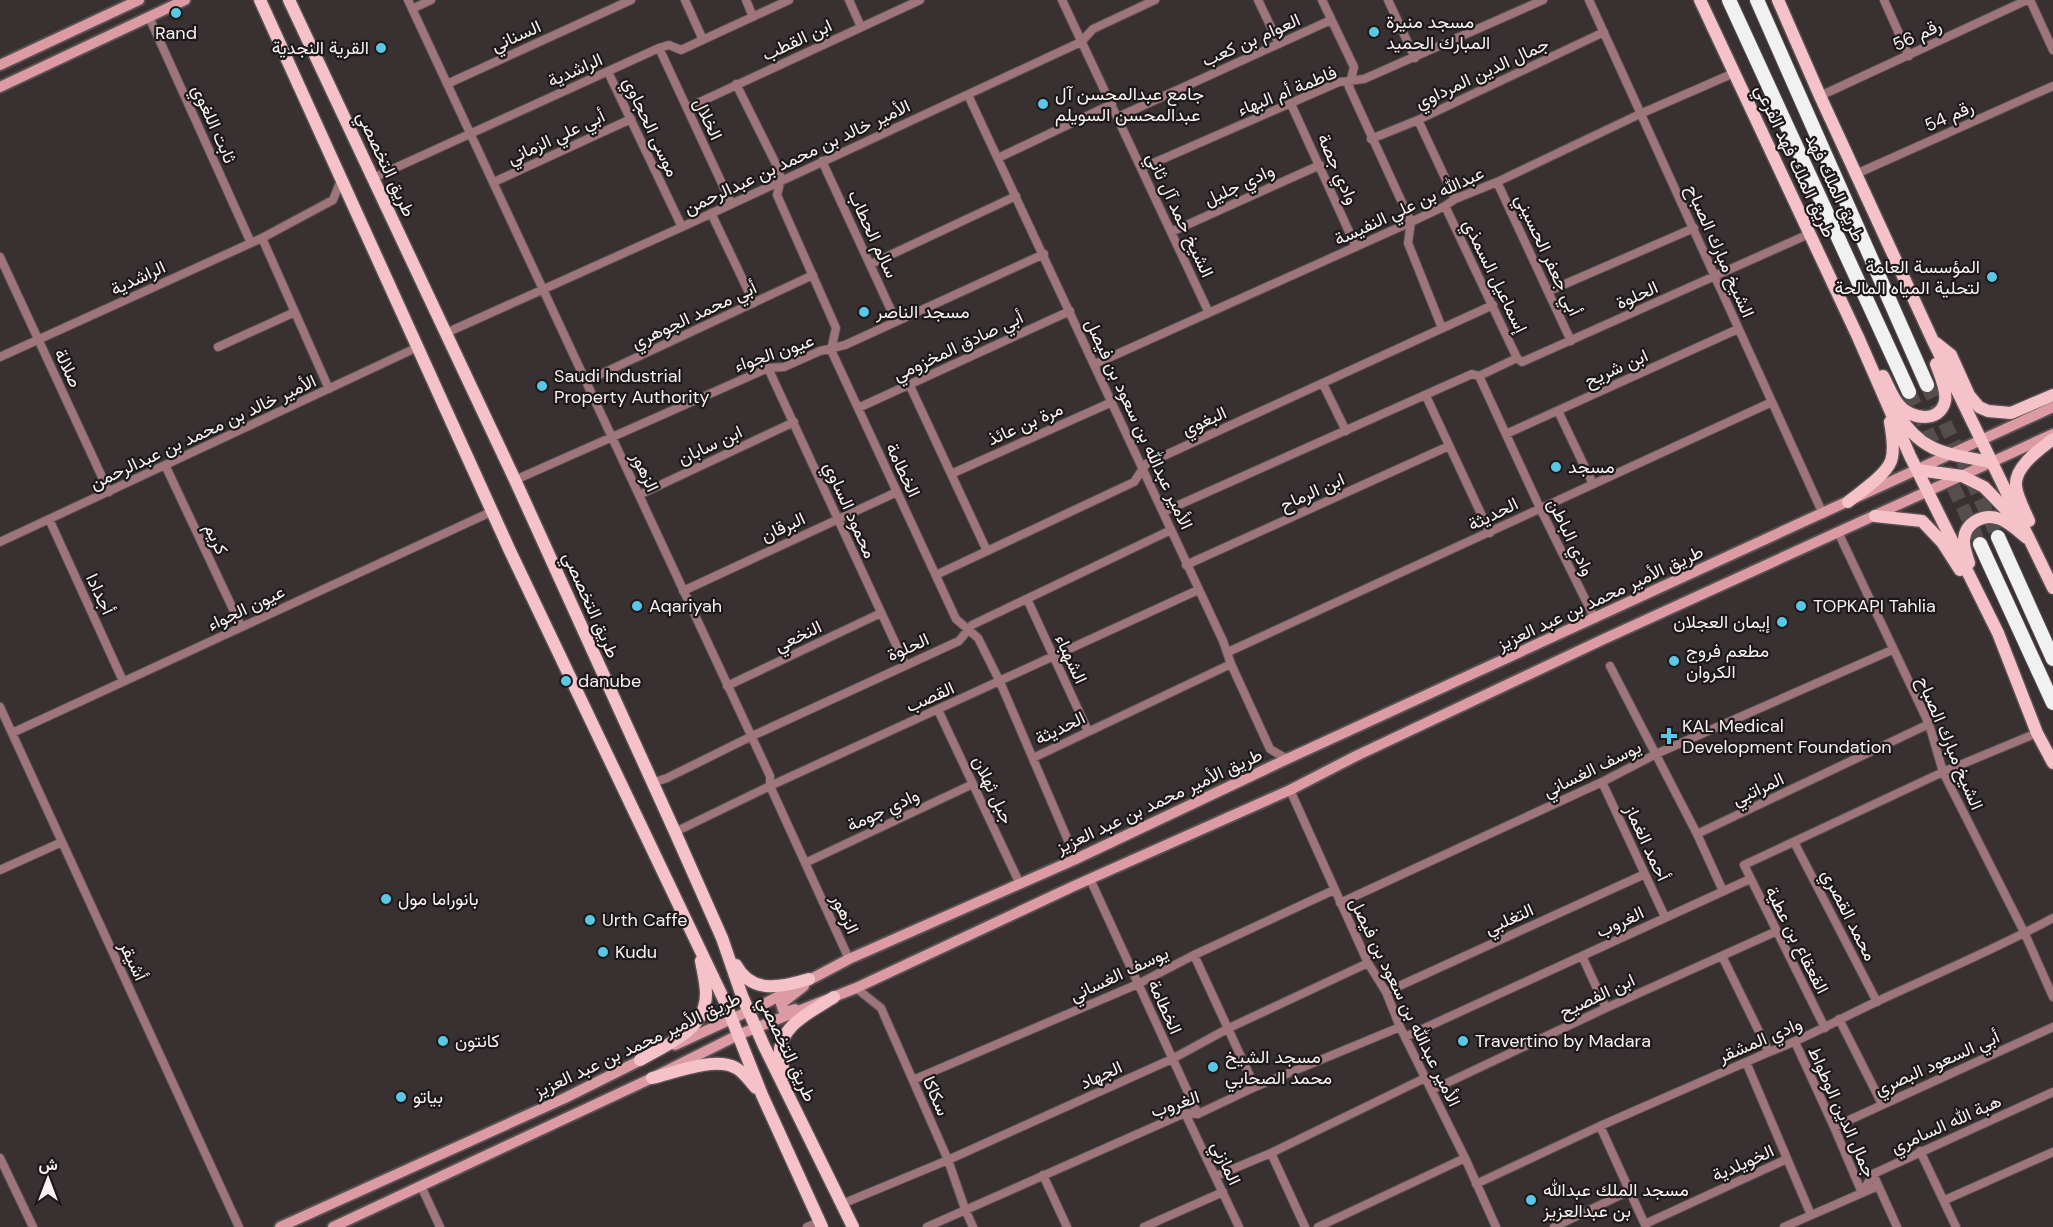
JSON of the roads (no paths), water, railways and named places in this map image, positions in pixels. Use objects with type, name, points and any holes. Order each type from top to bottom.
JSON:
[{"type":"highway","name":"طريق الملك فهد","points":[[1729,0],[1909,392]]},
{"type":"highway","name":"طريق الملك فهد","points":[[1757,0],[1927,385]]},
{"type":"highway","points":[[1998,537],[2053,659]]},
{"type":"highway","points":[[1980,544],[2053,704]]},
{"type":"main road","points":[[0,65],[138,0]]},
{"type":"main road","points":[[1,85],[185,0]]},
{"type":"main road","name":"طريق التخصصي","points":[[289,0],[515,480],[675,832],[722,938],[748,1011],[853,1227]]},
{"type":"main road","name":"طريق الملك فهد الفرعي","points":[[1700,0],[1858,337]]},
{"type":"main road","points":[[1778,0],[1908,288],[1991,462],[2052,580]]},
{"type":"main road","name":"طريق التخصصي","points":[[261,2],[493,511],[716,983],[816,1225]]},
{"type":"main road","points":[[1858,337],[1878,366],[1899,406],[1917,417],[1936,414],[1945,403],[1944,387],[1914,314],[1908,288]]},
{"type":"main road","points":[[1858,337],[1910,432],[1930,448],[1991,462]]},
{"type":"main road","points":[[1858,337],[1918,470],[1998,633],[2037,733],[2053,763]]},
{"type":"main road","points":[[1848,502],[1876,479],[1891,461],[1893,436],[1890,421],[1858,337]]},
{"type":"main road","points":[[1933,340],[1951,355],[1969,394],[1979,407],[1988,411],[2011,414],[2053,395]]},
{"type":"main road","name":"طريق الأمير محمد بن عبد العزيز","points":[[280,1227],[731,1020],[849,959],[1076,859],[1287,759],[2053,407]]},
{"type":"main road","points":[[2052,580],[2015,485],[2018,475],[2030,457],[2053,436]]},
{"type":"main road","name":"طريق الأمير محمد بن عبد العزيز","points":[[333,1227],[652,1078],[738,1035],[856,988],[1090,879],[1290,790],[1528,675],[1838,532],[2053,436]]},
{"type":"main road","points":[[1918,470],[1962,476],[1984,487],[2011,513],[2030,541]]},
{"type":"main road","points":[[1875,516],[1922,521],[1930,528],[1942,542],[1998,633]]},
{"type":"main road","points":[[1998,633],[1991,602],[1968,561],[1964,540],[1968,528],[1976,520],[1994,517],[2008,524],[2030,541]]},
{"type":"main road","points":[[722,938],[743,976],[754,983],[777,987],[809,979]]},
{"type":"main road","points":[[640,1060],[680,1036],[701,1018],[706,1001],[706,990],[699,951]]},
{"type":"main road","points":[[809,979],[802,989],[782,1004],[783,1010],[788,1011],[815,1003]]},
{"type":"main road","points":[[716,983],[740,1009],[743,1005],[737,980]]},
{"type":"main road","points":[[792,1102],[780,1055],[785,1035],[799,1020],[834,997]]},
{"type":"main road","points":[[652,1078],[707,1064],[734,1066],[762,1095]]},
{"type":"main road","points":[[370,1186],[379,1205]]},
{"type":"street","name":"الزهور","points":[[408,0],[770,777],[770,786],[849,959]]},
{"type":"street","points":[[412,9],[431,0]]},
{"type":"street","points":[[685,0],[703,40]]},
{"type":"street","points":[[746,0],[753,17]]},
{"type":"street","name":"الراشدية","points":[[373,178],[659,48],[669,45],[681,50],[789,0]]},
{"type":"street","points":[[849,0],[861,27]]},
{"type":"street","name":"ابن القطب","points":[[687,108],[920,0]]},
{"type":"street","name":"الشيخ حمد آل ثاني","points":[[1062,0],[1209,312]]},
{"type":"street","name":"الأمير خالد بن محمد بن عبدالرحمن","points":[[446,333],[682,227],[1081,42],[1093,28],[1155,0]]},
{"type":"street","points":[[1258,0],[1279,44]]},
{"type":"street","points":[[1322,0],[1354,67],[1349,87],[1411,222],[1407,243],[1442,328]]},
{"type":"street","points":[[1399,0],[1389,2],[1415,57]]},
{"type":"street","name":"فاطمة أم البهاء","points":[[1142,168],[1339,82],[1364,80],[1543,0]]},
{"type":"street","name":"الشيخ مبارك الصباح","points":[[1589,0],[1823,514]]},
{"type":"street","points":[[1884,0],[1909,56]]},
{"type":"street","points":[[2028,0],[2053,50]]},
{"type":"street","name":"رقم 56","points":[[1820,96],[2028,0]]},
{"type":"street","name":"السناني","points":[[447,84],[626,1]]},
{"type":"street","name":"ثابت اللغوي","points":[[149,17],[251,243]]},
{"type":"street","name":"العوام بن كعب","points":[[1118,117],[1331,20]]},
{"type":"street","name":"جمال الدين المرداوي","points":[[1371,139],[1418,120],[1604,32]]},
{"type":"street","name":"الخلال","points":[[659,48],[731,203]]},
{"type":"street","name":"موسى الحجاوي","points":[[608,72],[682,227]]},
{"type":"street","name":"عبدالله بن علي النفيسة","points":[[1095,364],[1734,73]]},
{"type":"street","name":"الخطامة","points":[[736,84],[777,166],[781,180],[777,195],[836,328],[831,350],[956,619],[978,638],[1000,682],[1076,859]]},
{"type":"street","name":"رقم 54","points":[[1856,174],[2053,86]]},
{"type":"street","name":"الأمير عبدالله بن سعود بن فيصل","points":[[968,94],[1228,652],[1231,664],[1270,749],[1287,759]]},
{"type":"street","points":[[998,159],[1112,104]]},
{"type":"street","name":"وادي جصة","points":[[1291,104],[1356,247]]},
{"type":"street","name":"أبي علي الزماني","points":[[494,182],[631,119]]},
{"type":"street","points":[[1418,120],[1455,199]]},
{"type":"street","name":"سالم الحطاب","points":[[822,161],[896,321]]},
{"type":"street","name":"وادي جليل","points":[[1171,232],[1320,165]]},
{"type":"street","name":"الراشدية","points":[[0,357],[262,238],[333,200],[341,180]]},
{"type":"street","name":"أبي جعفر الحسيني","points":[[1497,182],[1571,341]]},
{"type":"street","points":[[871,264],[1016,196]]},
{"type":"street","name":"إسماعيل السمذي","points":[[1445,206],[1517,358]]},
{"type":"street","points":[[711,213],[754,303]]},
{"type":"street","points":[[1549,291],[1694,228]]},
{"type":"street","name":"الحلوة","points":[[1163,512],[1475,375],[1517,358],[1522,362],[1571,341],[1809,234]]},
{"type":"street","points":[[262,238],[329,389]]},
{"type":"street","name":"عيون الجواء","points":[[515,480],[768,368],[784,368],[820,351],[831,350],[1044,254]]},
{"type":"street","name":"صلالة","points":[[0,257],[110,492]]},
{"type":"street","name":"أبي محمد الجوهري","points":[[586,381],[813,274]]},
{"type":"street","name":"البغوي","points":[[936,575],[1134,482],[1146,464],[1493,305]]},
{"type":"street","name":"أبي صادق المخزومي","points":[[858,408],[1070,311]]},
{"type":"street","points":[[218,347],[295,312]]},
{"type":"street","name":"ابن شريح","points":[[1506,434],[1738,329]]},
{"type":"street","name":"الأمير خالد بن محمد بن عبدالرحمن","points":[[0,543],[418,347]]},
{"type":"street","name":"محمود الساوي","points":[[768,368],[905,664]]},
{"type":"street","name":"وادي الباطن","points":[[1475,375],[1595,619]]},
{"type":"street","points":[[1323,384],[1346,431]]},
{"type":"street","points":[[910,386],[987,550]]},
{"type":"street","points":[[1426,396],[1490,532]]},
{"type":"street","name":"مرة بن عائذ","points":[[951,474],[1112,402]]},
{"type":"street","name":"الحديثة","points":[[1228,652],[1772,402]]},
{"type":"street","points":[[1558,411],[1593,484]]},
{"type":"street","name":"ابن سابان","points":[[639,495],[794,422]]},
{"type":"street","name":"ابن الرماح","points":[[1186,565],[1449,446]]},
{"type":"street","name":"كريم","points":[[165,465],[241,626]]},
{"type":"street","name":"البرقان","points":[[683,591],[897,492]]},
{"type":"street","name":"عيون الجواء","points":[[12,733],[493,511]]},
{"type":"street","name":"أجدادا","points":[[49,519],[123,681]]},
{"type":"street","name":"الحلوة","points":[[652,783],[959,641],[972,625],[1171,530]]},
{"type":"street","name":"الشيخ مبارك الصباح","points":[[1838,532],[1929,724],[1942,771],[2025,934],[2053,997]]},
{"type":"street","name":"القصب","points":[[675,832],[770,786],[1198,590]]},
{"type":"street","name":"الشهباء","points":[[1027,599],[1088,731]]},
{"type":"street","name":"النخعي","points":[[727,686],[881,613]]},
{"type":"street","name":"يوسف الغساني","points":[[1340,903],[1602,782],[1656,754],[1892,650]]},
{"type":"street","name":"الحديثة","points":[[1033,758],[1231,664]]},
{"type":"street","points":[[1610,666],[1724,891]]},
{"type":"street","name":"أشيقر","points":[[0,707],[239,1227]]},
{"type":"street","name":"جبل ثهلان","points":[[938,710],[1020,884]]},
{"type":"street","name":"المراتبي","points":[[1697,834],[1929,724]]},
{"type":"street","points":[[1794,842],[1942,771],[2037,733]]},
{"type":"street","name":"أحمد الغماز","points":[[1602,782],[1665,917]]},
{"type":"street","name":"وادي جومة","points":[[805,863],[973,784]]},
{"type":"street","name":"الأمير عبدالله بن سعود بن فيصل","points":[[1290,790],[1368,963],[1386,992],[1405,1037],[1465,1158],[1496,1227]]},
{"type":"street","points":[[0,870],[62,842]]},
{"type":"street","name":"القعقاع بن عطية","points":[[1794,842],[1744,866],[1825,1028]]},
{"type":"street","name":"محمد القصري","points":[[1794,842],[1877,1002]]},
{"type":"street","name":"التغلبي","points":[[1386,992],[1645,874]]},
{"type":"street","name":"الخطامة","points":[[1090,879],[1198,1114]]},
{"type":"street","name":"الغروب","points":[[1405,1037],[1750,879]]},
{"type":"street","name":"يوسف الغساني","points":[[913,1080],[1138,984],[1194,955],[1334,890]]},
{"type":"street","name":"وادي المشقر","points":[[1476,1184],[1600,1126],[1795,1042],[1839,1019],[2025,934],[2053,918]]},
{"type":"street","name":"ابن الفصيح","points":[[1432,1090],[1606,1008],[1776,932]]},
{"type":"street","points":[[1194,955],[1255,1087]]},
{"type":"street","points":[[1582,956],[1606,1008]]},
{"type":"street","points":[[1722,956],[1769,1052]]},
{"type":"street","name":"الجهاد","points":[[842,1204],[948,1160],[1172,1059],[1229,1028],[1368,963]]},
{"type":"street","name":"سكاكا","points":[[856,988],[880,1008],[948,1160],[973,1227]]},
{"type":"street","points":[[1839,1019],[1882,1104]]},
{"type":"street","name":"الغروب","points":[[927,1227],[1185,1113],[1198,1114],[1255,1087],[1400,1026]]},
{"type":"street","name":"أبي السعود البصري","points":[[1834,1127],[2053,1027]]},
{"type":"street","name":"جمال الدين الوطواط","points":[[1795,1042],[1862,1193]]},
{"type":"street","points":[[1746,1062],[1812,1215]]},
{"type":"street","points":[[1216,1176],[1271,1153],[1425,1078]]},
{"type":"street","name":"هبة الله السامري","points":[[1873,1174],[2053,1092]]},
{"type":"street","name":"المازني","points":[[1185,1113],[1239,1227]]},
{"type":"street","points":[[1600,1126],[1645,1225]]},
{"type":"street","points":[[1920,1151],[1956,1227]]},
{"type":"street","points":[[1945,1200],[2053,1152]]},
{"type":"street","points":[[1271,1153],[1305,1227]]},
{"type":"street","points":[[0,1158],[33,1227]]},
{"type":"street","points":[[1318,1227],[1465,1158]]},
{"type":"street","name":"الخويلدية","points":[[1645,1225],[1787,1159]]},
{"type":"street","points":[[1862,1193],[1873,1174]]},
{"type":"street","points":[[1873,1174],[1897,1227]]},
{"type":"street","points":[[1043,1175],[1066,1227]]},
{"type":"street","points":[[421,1186],[440,1227]]},
{"type":"street","points":[[1784,1227],[1878,1186]]},
{"type":"street","points":[[1554,1227],[1629,1191]]},
{"type":"street","points":[[1144,1227],[1223,1192]]},
{"type":"tunnel","points":[[1927,385],[1998,537]]},
{"type":"tunnel","points":[[1909,392],[1980,544]]},
{"type":"place","name":"Rand","points":[[176,13]]},
{"type":"place","name":"مسجد منيرة المبارك الحميد","points":[[1374,32]]},
{"type":"place","name":"القرية النجدية","points":[[381,48]]},
{"type":"place","name":"جامع عبدالمحسن آل عبدالمحسن السويلم","points":[[1043,104]]},
{"type":"place","name":"المؤسسة العامة لتحلية المياه المالحة","points":[[1992,277]]},
{"type":"place","name":"مسجد الناصر","points":[[864,312]]},
{"type":"place","name":"Saudi Industrial Property Authority","points":[[542,386]]},
{"type":"place","name":"مسجد","points":[[1556,467]]},
{"type":"place","name":"Aqariyah","points":[[637,606]]},
{"type":"place","name":"TOPKAPI Tahlia","points":[[1801,606]]},
{"type":"place","name":"إيمان العجلان","points":[[1782,622]]},
{"type":"place","name":"مطعم فروج الكروان","points":[[1674,661]]},
{"type":"place","name":"danube","points":[[566,681]]},
{"type":"place","name":"KAL Medical Development Foundation","points":[[1669,736]]},
{"type":"place","name":"بانوراما مول","points":[[386,899]]},
{"type":"place","name":"Urth Caffe","points":[[590,920]]},
{"type":"place","name":"Kudu","points":[[603,952]]},
{"type":"place","name":"كانتون","points":[[443,1041]]},
{"type":"place","name":"Travertino by Madara","points":[[1463,1041]]},
{"type":"place","name":"مسجد الشيخ محمد الصحابي","points":[[1213,1067]]},
{"type":"place","name":"بياتو","points":[[401,1097]]},
{"type":"place","name":"مسجد الملك عبدالله بن عبدالعزيز","points":[[1531,1200]]}]
